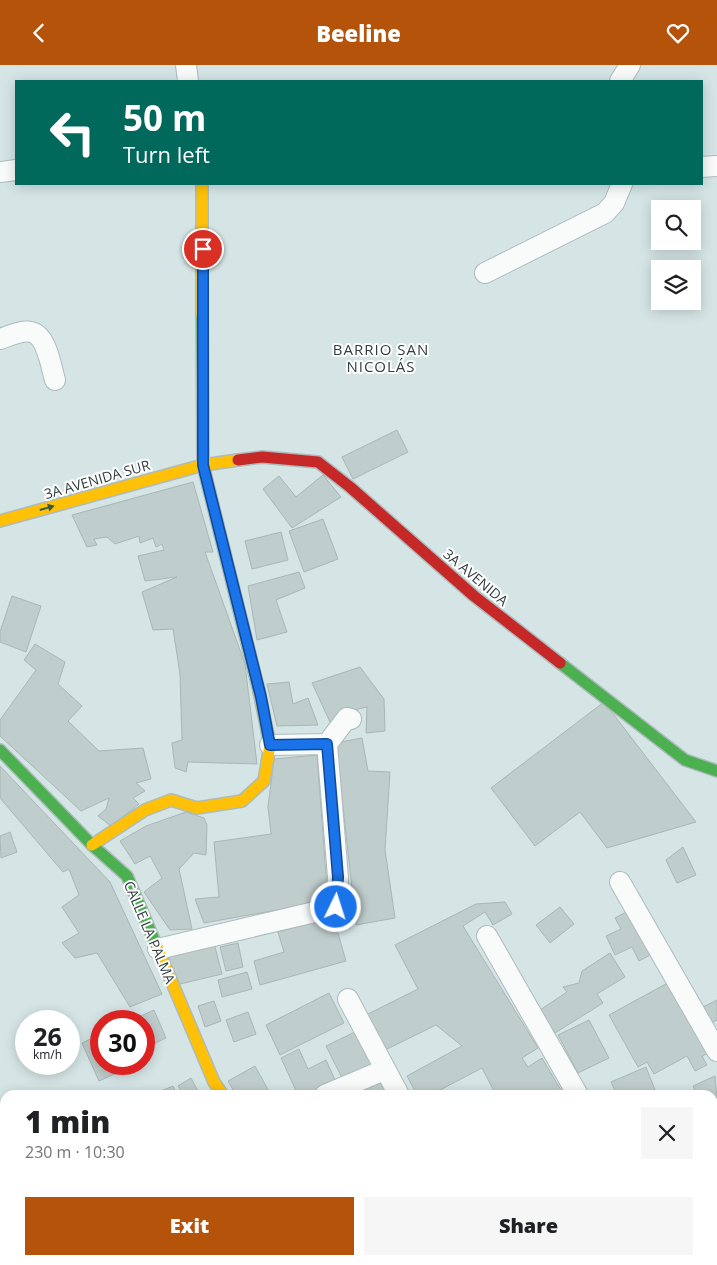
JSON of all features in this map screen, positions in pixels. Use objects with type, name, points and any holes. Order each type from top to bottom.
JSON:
[{"type":"street","points":[[186,65],[188,80]]},
{"type":"street","points":[[621,80],[630,65]]},
{"type":"street","points":[[703,167],[717,166]]},
{"type":"street","points":[[0,172],[15,170]]},
{"type":"street","points":[[92,845],[145,810],[171,800],[197,808],[242,801],[264,781],[270,745],[261,697],[203,465],[202,185]]},
{"type":"street","points":[[485,273],[605,213],[614,203],[622,185]]},
{"type":"street","points":[[0,339],[23,332],[32,332],[39,336],[56,380]]},
{"type":"street","name":"3A AVENIDA","points":[[203,465],[262,457],[318,462],[350,487],[474,596],[685,760],[717,771]]},
{"type":"street","name":"3A AVENIDA SUR","points":[[0,521],[203,465]]},
{"type":"street","points":[[158,949],[336,907],[338,877],[327,744],[347,718],[351,719]]},
{"type":"street","points":[[270,745],[327,744]]},
{"type":"street","name":"CALLE LA PALMA","points":[[0,750],[92,845],[127,877],[214,1082],[220,1090]]},
{"type":"street","points":[[620,882],[717,1051]]},
{"type":"street","points":[[487,936],[575,1090]]},
{"type":"street","points":[[348,999],[384,1070],[397,1090]]},
{"type":"street","points":[[336,1090],[384,1070]]},
{"type":"building","points":[[397,430],[408,452],[353,479],[342,457]]},
{"type":"building","points":[[323,475],[341,497],[292,528],[263,489],[279,476],[296,497]]},
{"type":"building","points":[[193,482],[213,552],[205,552],[245,664],[257,764],[188,762],[186,772],[175,768],[172,743],[182,740],[180,674],[173,629],[153,630],[142,592],[177,577],[145,581],[138,556],[164,550],[162,544],[156,547],[153,538],[140,543],[139,536],[115,544],[107,537],[94,539],[97,545],[87,547],[72,515]]},
{"type":"building","points":[[323,519],[338,559],[304,572],[289,531]]},
{"type":"building","points":[[281,532],[288,560],[252,569],[245,541]]},
{"type":"building","points":[[299,572],[305,588],[276,600],[287,632],[257,640],[248,586]]},
{"type":"building","points":[[12,596],[41,606],[26,652],[0,642],[0,632]]},
{"type":"building","points":[[35,644],[65,662],[58,684],[82,706],[68,721],[99,751],[143,748],[151,779],[136,783],[145,791],[133,798],[139,804],[111,826],[98,816],[106,809],[109,798],[81,811],[0,736],[0,720],[36,670],[24,660]]},
{"type":"building","points":[[360,667],[384,699],[385,731],[366,733],[367,707],[337,714],[336,721],[330,722],[312,683]]},
{"type":"building","points":[[289,682],[293,704],[308,698],[318,725],[277,726],[267,684]]},
{"type":"building","points":[[604,702],[696,822],[607,848],[580,812],[535,846],[491,788]]},
{"type":"building","points":[[362,738],[368,771],[390,772],[385,850],[395,918],[356,925],[336,743]]},
{"type":"building","points":[[317,755],[328,901],[204,923],[195,899],[219,897],[214,842],[271,834],[268,807],[274,759]]},
{"type":"building","points":[[0,766],[110,882],[162,994],[130,1007],[97,953],[75,958],[62,943],[79,933],[62,907],[79,895],[69,869],[63,872],[0,798]]},
{"type":"building","points":[[186,812],[204,818],[207,825],[206,855],[194,853],[179,869],[192,929],[170,930],[144,892],[162,878],[150,856],[135,864],[120,841],[146,826]]},
{"type":"building","points":[[10,832],[17,852],[1,858],[0,836]]},
{"type":"building","points":[[683,847],[696,875],[677,883],[666,860]]},
{"type":"building","points":[[505,902],[512,914],[493,925],[485,912],[463,926],[538,1048],[522,1058],[528,1067],[542,1058],[561,1090],[493,1090],[482,1068],[440,1090],[414,1090],[407,1076],[462,1046],[436,1025],[381,1052],[362,1017],[418,989],[395,945],[476,904]]},
{"type":"building","points":[[560,907],[574,924],[550,943],[536,925]]},
{"type":"building","points":[[628,911],[650,955],[639,961],[632,947],[615,955],[606,936],[621,929],[615,918]]},
{"type":"building","points":[[333,916],[346,961],[260,985],[254,961],[284,952],[278,932]]},
{"type":"building","points":[[214,943],[222,974],[176,985],[168,955]]},
{"type":"building","points":[[238,943],[243,967],[226,971],[220,947]]},
{"type":"building","points":[[610,953],[625,977],[597,994],[603,1003],[555,1033],[540,1010],[567,992],[563,987],[579,983],[582,971]]},
{"type":"building","points":[[247,972],[252,989],[222,997],[218,980]]},
{"type":"building","points":[[673,980],[711,1052],[702,1056],[707,1065],[695,1071],[687,1056],[654,1074],[647,1062],[638,1067],[609,1015]]},
{"type":"building","points":[[329,993],[344,1023],[280,1055],[266,1025]]},
{"type":"building","points":[[717,1000],[717,1020],[709,1024],[701,1008]]},
{"type":"building","points":[[214,1001],[221,1021],[205,1027],[198,1006]]},
{"type":"building","points":[[155,1012],[166,1038],[155,1043]]},
{"type":"building","points":[[248,1012],[256,1034],[234,1042],[226,1020]]},
{"type":"building","points":[[589,1020],[609,1058],[578,1073],[558,1035]]},
{"type":"building","points":[[359,1030],[376,1064],[343,1080],[326,1046]]},
{"type":"building","points":[[90,1039],[90,1061],[82,1043]]},
{"type":"building","points":[[299,1049],[308,1069],[326,1060],[336,1082],[319,1090],[296,1090],[281,1058]]},
{"type":"building","points":[[255,1066],[268,1090],[233,1090],[228,1081]]},
{"type":"building","points":[[646,1067],[655,1090],[615,1090],[611,1082]]},
{"type":"building","points":[[96,1075],[112,1075],[99,1081]]},
{"type":"building","points":[[715,1076],[716,1090],[695,1090],[693,1086]]},
{"type":"building","points":[[191,1078],[197,1090],[181,1090],[178,1086]]},
{"type":"building","points":[[383,1079],[388,1090],[359,1090]]},
{"type":"building","points":[[173,1086],[175,1090],[164,1090]]},
{"type":"traffic: fast","points":[[202,316],[203,465],[259,691]]},
{"type":"traffic: fast","points":[[560,663],[685,760],[717,771]]},
{"type":"traffic: fast","points":[[0,750],[92,845],[127,876],[157,947]]},
{"type":"traffic: slow","points":[[202,185],[202,316]]},
{"type":"traffic: slow","points":[[0,521],[203,465],[238,460]]},
{"type":"traffic: slow","points":[[92,845],[145,810],[171,800],[197,808],[242,801],[264,781],[270,745],[259,691]]},
{"type":"traffic: slow","points":[[157,947],[214,1082],[220,1090]]},
{"type":"traffic: jam","points":[[238,460],[262,457],[318,462],[350,487],[474,596],[560,663]]},
{"type":"district","name":"BARRIO SAN NICOLÁS","points":[[381,358]]},
{"type":"route","points":[[203,249],[203,465],[261,697],[270,745],[327,744],[338,877],[336,907]]}]
